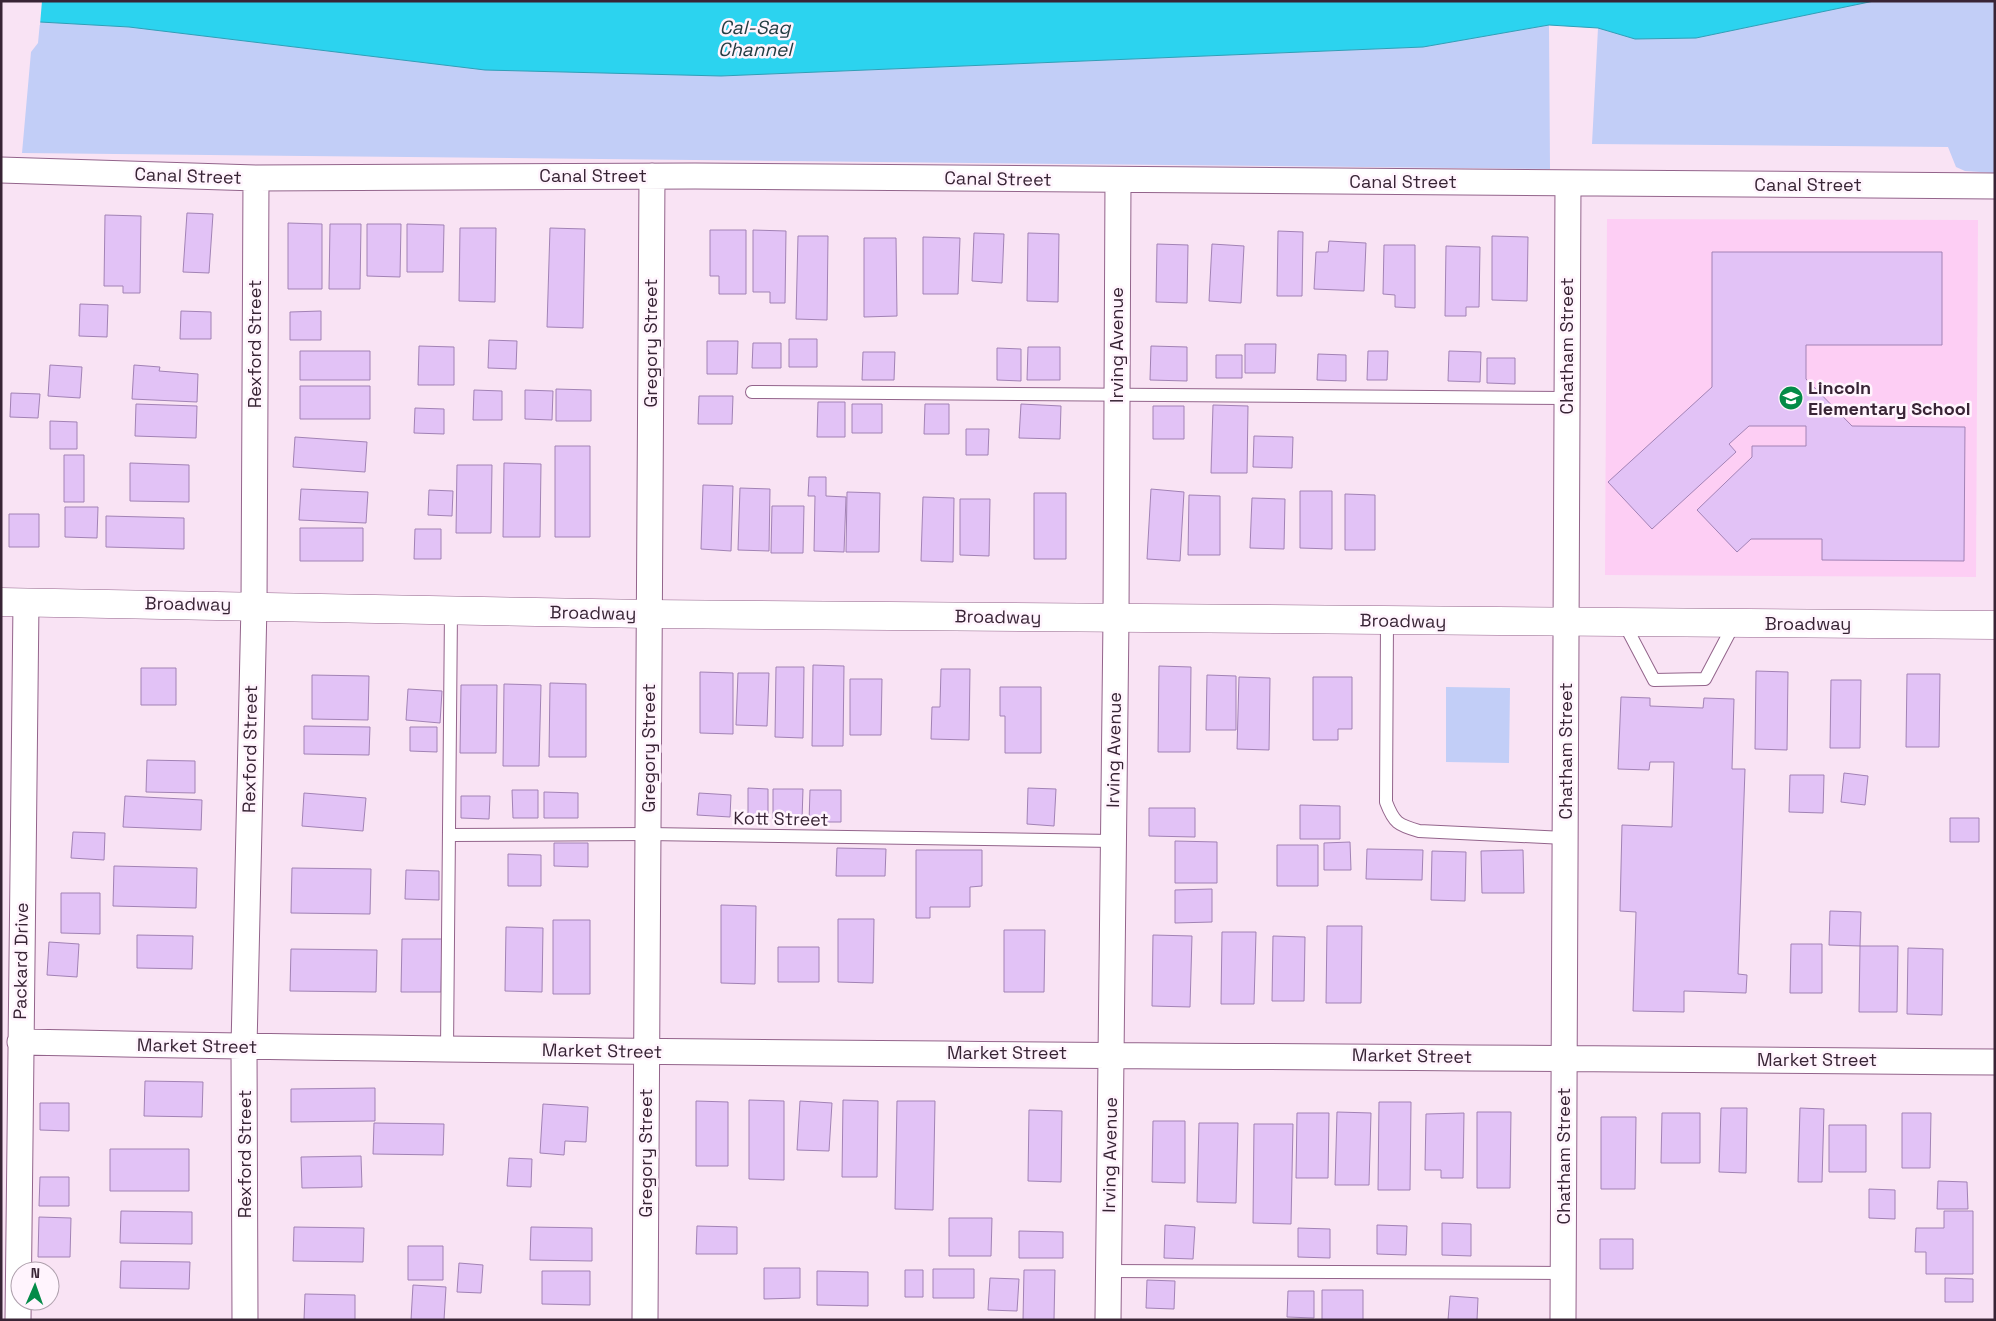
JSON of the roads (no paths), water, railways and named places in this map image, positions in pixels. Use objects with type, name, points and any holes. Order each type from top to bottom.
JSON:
[{"type":"street","name":"Canal Street","points":[[1,170],[256,178],[652,176],[1995,186]]},
{"type":"street","name":"Gregory Street","points":[[645,1320],[652,176]]},
{"type":"street","name":"Rexford Street","points":[[245,1320],[244,1046],[254,605],[256,178]]},
{"type":"street","name":"Irving Avenue","points":[[1108,1320],[1116,618],[1118,180]]},
{"type":"street","name":"Chatham Street","points":[[1563,1320],[1568,183]]},
{"type":"street","name":"Broadway","points":[[14,602],[254,605],[649,614],[1995,625]]},
{"type":"street","name":"Packard Drive","points":[[14,602],[20,1042],[18,1320]]},
{"type":"street","name":"Market Street","points":[[20,1042],[646,1052],[1112,1053],[1995,1062]]},
{"type":"lane","points":[[752,392],[1567,398]]},
{"type":"lane","points":[[447,1049],[451,610]]},
{"type":"lane","points":[[1387,621],[1386,802],[1392,817],[1401,825],[1419,831],[1565,838]]},
{"type":"lane","points":[[1624,623],[1654,680],[1705,679],[1734,624]]},
{"type":"lane","name":"Kott Street","points":[[449,835],[648,834],[1113,841]]},
{"type":"lane","points":[[1108,1271],[1563,1273]]},
{"type":"water","name":"Cal-Sag Channel","points":[[1,1],[1874,1],[1696,38],[1635,39],[1598,28],[1549,25],[1423,47],[721,76],[485,70],[129,27],[40,22]]},
{"type":"place","name":"Lincoln Elementary School","points":[[1791,398]]}]
